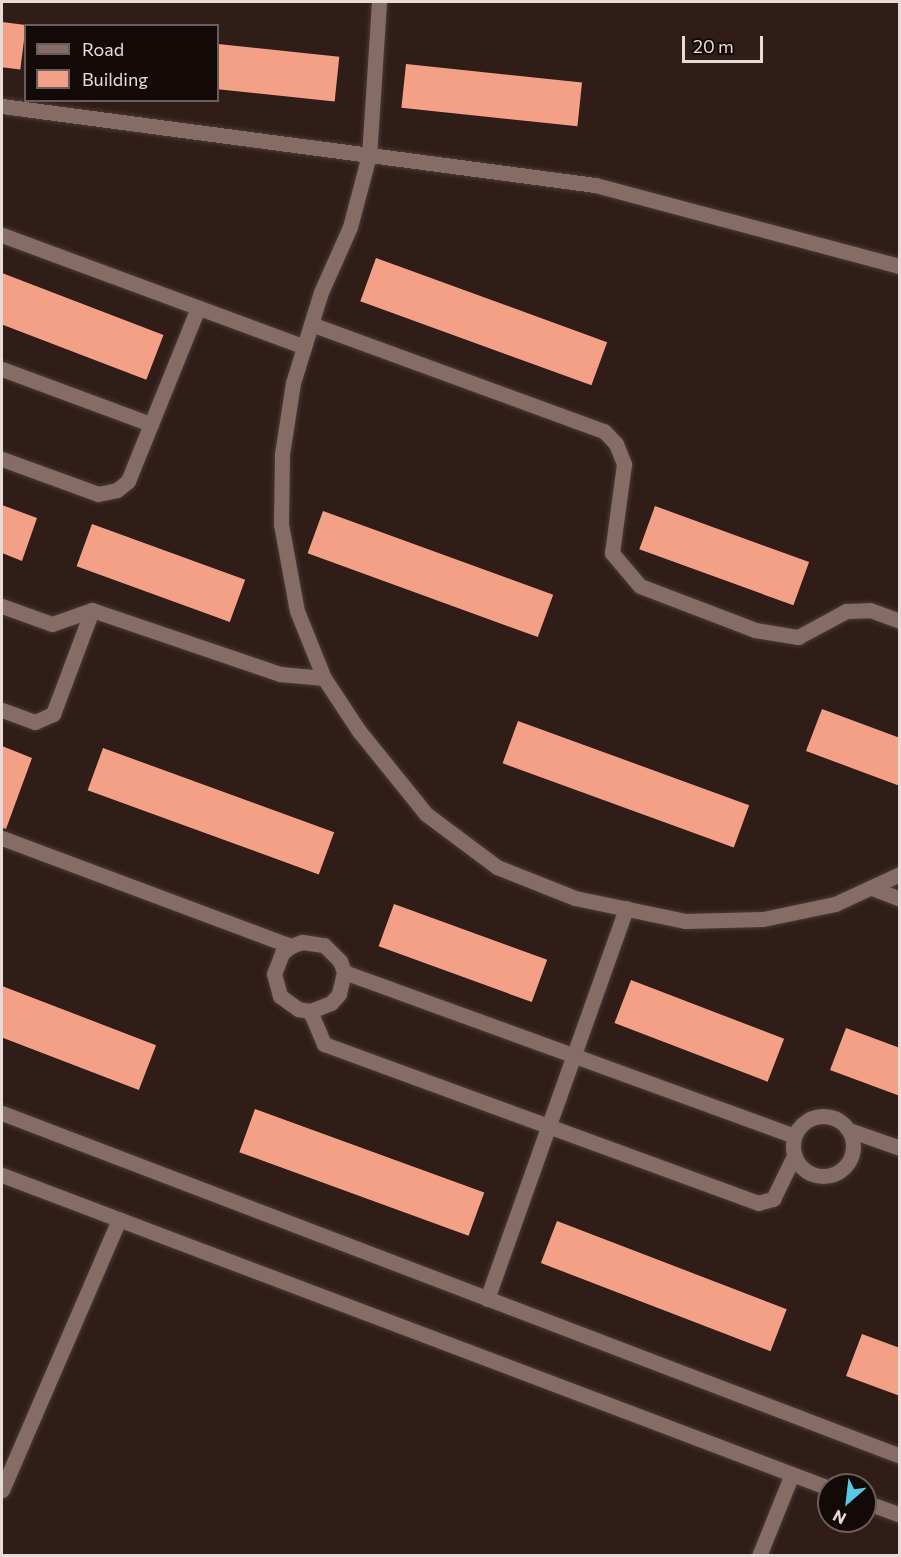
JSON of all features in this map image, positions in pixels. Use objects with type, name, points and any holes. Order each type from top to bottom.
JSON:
[{"type":"street","points":[[379,2],[369,154],[350,226],[311,324],[293,383],[282,454],[281,524],[297,611],[324,678],[359,731],[426,814],[497,867],[575,898],[685,921],[763,919],[835,904],[900,874]]},
{"type":"street","points":[[2,106],[595,184],[900,266]]},
{"type":"street","points":[[2,236],[304,347]]},
{"type":"street","points":[[2,459],[98,494],[117,490],[128,481],[198,308]]},
{"type":"street","points":[[311,324],[604,431],[616,444],[624,464],[612,552],[640,586],[755,630],[798,637],[846,611],[870,610],[900,621]]},
{"type":"street","points":[[2,369],[151,424]]},
{"type":"street","points":[[2,606],[52,624],[92,610],[280,674],[324,678]]},
{"type":"street","points":[[2,710],[35,722],[53,714],[92,610]]},
{"type":"street","points":[[2,838],[291,946],[314,942],[324,945],[340,961],[344,972],[339,994],[331,1003],[310,1011],[288,1004],[275,985],[276,963],[291,946]]},
{"type":"street","points":[[872,888],[900,899]]},
{"type":"street","points":[[488,1299],[626,908]]},
{"type":"street","points":[[344,972],[794,1136]]},
{"type":"street","points":[[310,1011],[324,1044],[758,1203],[773,1199],[794,1155],[794,1136],[814,1116],[834,1117],[849,1130],[900,1148]]},
{"type":"street","points":[[2,1113],[900,1456]]},
{"type":"street","points":[[794,1155],[806,1171],[836,1173],[850,1159],[849,1130]]},
{"type":"street","points":[[2,1175],[817,1483]]},
{"type":"street","points":[[2,1490],[119,1220]]},
{"type":"street","points":[[759,1556],[792,1474]]},
{"type":"street","points":[[877,1506],[900,1515]]},
{"type":"building","points":[[2,22],[24,25],[20,70],[2,67]]},
{"type":"building","points":[[219,44],[339,57],[335,102],[219,89]]},
{"type":"building","points":[[406,64],[582,83],[577,126],[401,108]]},
{"type":"building","points":[[376,258],[607,342],[591,385],[360,301]]},
{"type":"building","points":[[2,273],[164,335],[146,380],[2,324]]},
{"type":"building","points":[[2,505],[37,518],[22,561],[2,553]]},
{"type":"building","points":[[655,506],[809,562],[793,605],[639,549]]},
{"type":"building","points":[[323,511],[553,595],[538,637],[308,553]]},
{"type":"building","points":[[92,524],[245,580],[230,622],[77,566]]},
{"type":"building","points":[[822,709],[900,738],[900,786],[806,751]]},
{"type":"building","points":[[518,721],[749,805],[734,847],[503,763]]},
{"type":"building","points":[[2,746],[32,758],[6,829],[2,828]]},
{"type":"building","points":[[103,748],[334,832],[319,874],[88,790]]},
{"type":"building","points":[[394,904],[547,960],[532,1002],[379,946]]},
{"type":"building","points":[[631,980],[784,1039],[768,1082],[615,1023]]},
{"type":"building","points":[[2,986],[156,1045],[139,1090],[2,1037]]},
{"type":"building","points":[[846,1028],[900,1048],[900,1096],[830,1070]]},
{"type":"building","points":[[255,1109],[484,1192],[469,1236],[239,1152]]},
{"type":"building","points":[[557,1221],[787,1309],[771,1351],[541,1263]]},
{"type":"building","points":[[862,1334],[900,1348],[900,1396],[846,1376]]}]
